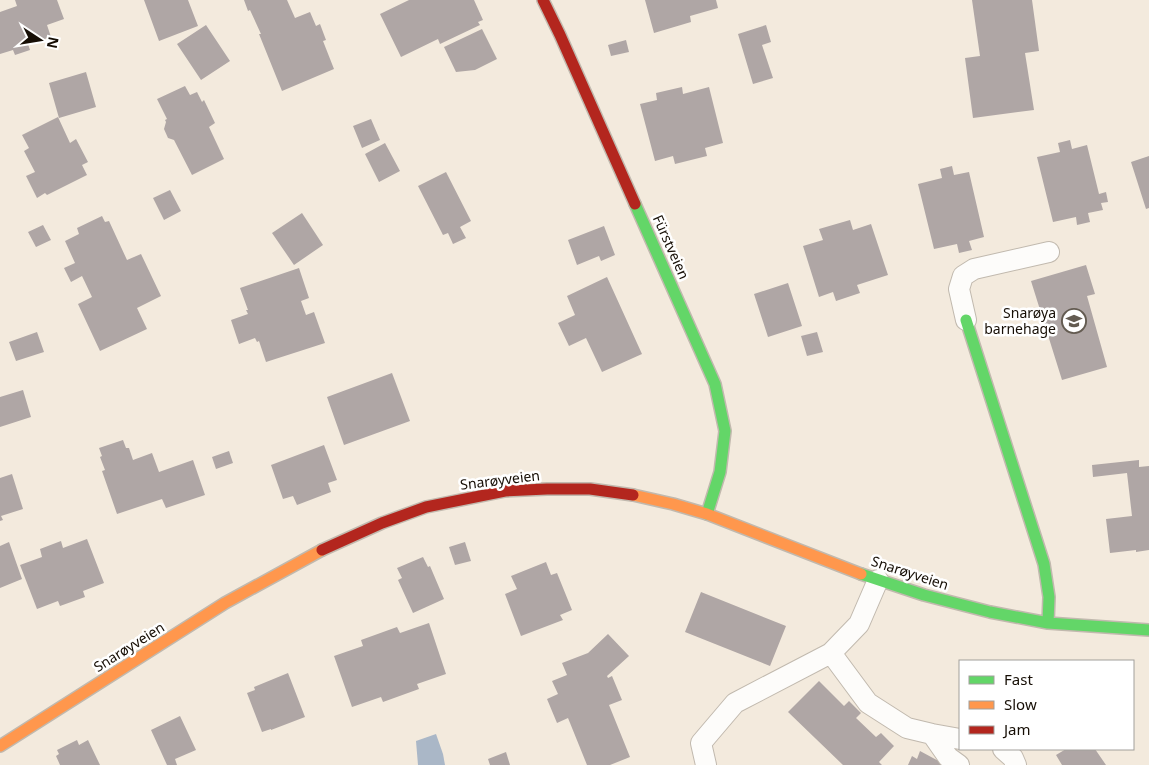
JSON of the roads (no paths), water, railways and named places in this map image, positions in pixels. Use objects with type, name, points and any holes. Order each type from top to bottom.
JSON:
[{"type":"street","name":"Fürstveien","points":[[543,0],[715,384],[725,431],[720,472],[707,514]]},
{"type":"street","points":[[966,320],[1044,564],[1049,596],[1048,624]]},
{"type":"street","name":"Snarøyveien","points":[[0,746],[224,603],[325,548],[382,523],[426,507],[505,491],[590,489],[631,494],[707,514],[878,580],[924,595],[990,612],[1048,624],[1149,630]]},
{"type":"lane","points":[[966,320],[959,289],[963,276],[974,269],[1049,252]]},
{"type":"lane","points":[[706,765],[701,743],[736,703],[831,653],[859,624],[878,580]]},
{"type":"lane","points":[[831,653],[868,703],[907,728],[959,739]]},
{"type":"lane","points":[[932,734],[948,757],[958,765]]},
{"type":"lane","points":[[1004,750],[1014,758],[1016,765]]},
{"type":"water","points":[[436,734],[445,765],[418,765],[416,741]]},
{"type":"place","name":"Snarøya barnehage","points":[[1074,321]]}]
